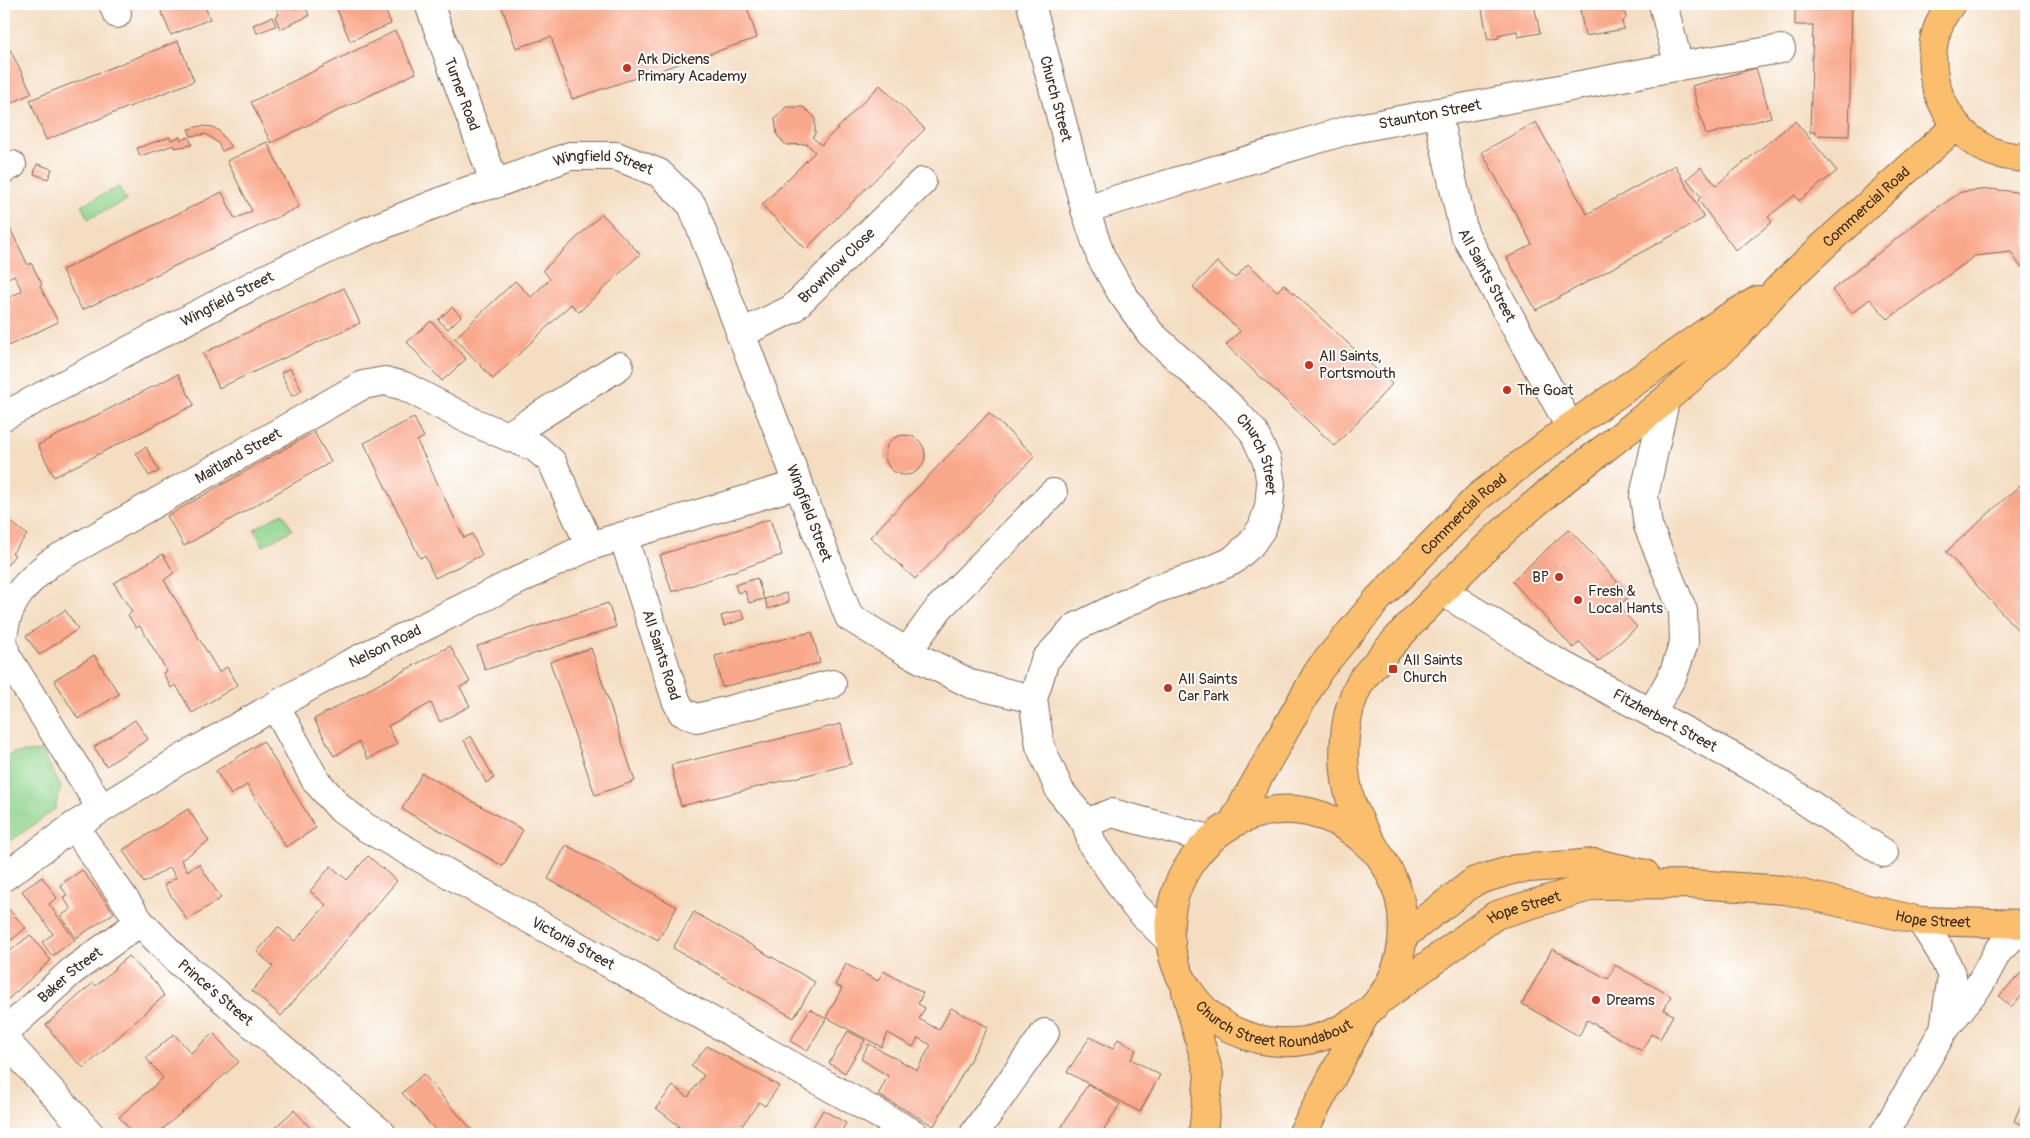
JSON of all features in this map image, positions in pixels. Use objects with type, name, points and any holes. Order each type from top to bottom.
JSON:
[{"type":"main road","points":[[1928,4],[1933,42],[1932,72],[1940,100],[1956,126],[1980,146],[2008,157],[2026,158]]},
{"type":"main road","points":[[1933,42],[1944,13],[1951,4]]},
{"type":"main road","name":"Commercial Road","points":[[1378,854],[1352,805],[1346,781],[1344,731],[1360,682],[1408,625],[1535,503],[1665,401],[1736,336],[1779,288],[1956,126]]},
{"type":"main road","name":"Commercial Road","points":[[1232,824],[1320,670],[1378,599],[1478,497],[1570,426],[1722,321],[1779,288]]},
{"type":"main road","name":"Church Street Roundabout","points":[[1283,810],[1310,812],[1336,821],[1359,835],[1378,854],[1390,873],[1398,893],[1403,914],[1403,936],[1399,960],[1372,1007],[1336,1033],[1311,1041],[1285,1043],[1260,1040],[1235,1031],[1213,1017],[1195,999],[1181,977],[1171,942],[1171,914],[1177,886],[1190,861],[1209,839],[1232,824],[1257,814],[1283,810]]},
{"type":"main road","name":"Hope Street","points":[[1403,936],[1475,881],[1516,869],[1595,863],[1693,884]]},
{"type":"main road","name":"Hope Street","points":[[1372,1007],[1496,915],[1596,885],[1693,884],[1786,890],[1921,921],[2026,924]]},
{"type":"main road","points":[[1181,977],[1209,1074],[1206,1129],[1203,1134]]},
{"type":"main road","points":[[1302,1134],[1372,1007]]},
{"type":"street","name":"Turner Road","points":[[429,4],[495,184]]},
{"type":"street","name":"Church Street","points":[[1032,4],[1085,209],[1101,257],[1122,292],[1150,332],[1232,408],[1253,431],[1267,461],[1271,484],[1269,507],[1262,528],[1245,550],[1232,562],[1200,575],[1153,590],[1076,627],[1045,660],[1032,699],[1040,746],[1060,791],[1086,823]]},
{"type":"street","points":[[1663,4],[1679,66]]},
{"type":"street","name":"Staunton Street","points":[[1085,209],[1348,130],[1679,66],[1781,49]]},
{"type":"street","name":"All Saints Street","points":[[1437,112],[1464,233],[1570,426]]},
{"type":"street","name":"Wingfield Street","points":[[4,416],[263,280],[353,237],[470,190],[495,184],[570,156],[616,156],[659,173],[692,205],[849,617],[907,652],[971,684],[1032,699]]},
{"type":"street","name":"Brownlow Close","points":[[740,334],[792,309],[922,182]]},
{"type":"street","points":[[509,435],[619,366]]},
{"type":"street","name":"Maitland Street","points":[[4,631],[5,620],[13,600],[28,582],[50,563],[363,385],[385,381],[404,386],[472,422],[509,435],[536,448],[552,462],[590,546]]},
{"type":"street","points":[[1652,712],[1673,675],[1684,643],[1683,612],[1648,526],[1644,496],[1665,401]]},
{"type":"street","name":"Nelson Road","points":[[4,878],[101,808],[182,758],[276,707],[349,664],[590,546],[799,484]]},
{"type":"street","points":[[907,652],[939,608],[1053,493]]},
{"type":"street","name":"All Saints Road","points":[[623,536],[676,700],[682,712],[697,718],[832,684]]},
{"type":"street","name":"Fitzherbert Street","points":[[1442,591],[1553,660],[1761,772],[1884,853]]},
{"type":"street","points":[[4,645],[6,655],[101,808]]},
{"type":"street","name":"Victoria Street","points":[[276,707],[316,781],[341,809],[365,827],[914,1134]]},
{"type":"street","points":[[1171,942],[1135,906],[1111,874],[1092,844],[1086,823],[1112,813],[1209,839]]},
{"type":"street","name":"Prince's Street","points":[[74,826],[140,922],[176,959],[382,1134]]},
{"type":"street","points":[[1921,921],[1941,952],[1952,976],[1944,1030]]},
{"type":"street","name":"Baker Street","points":[[4,1033],[72,971],[140,922]]},
{"type":"street","points":[[1884,1134],[1944,1030],[1980,984],[1998,951],[2026,924]]},
{"type":"street","points":[[974,1134],[1045,1034]]},
{"type":"street","points":[[4,1039],[90,1134]]},
{"type":"green space","points":[[119,187],[126,201],[88,219],[81,205]]},
{"type":"green space","points":[[283,513],[292,530],[263,546],[254,529]]},
{"type":"green space","points":[[42,751],[61,787],[55,809],[4,846],[4,759],[13,753]]},
{"type":"building","points":[[158,4],[204,4],[210,19],[171,35]]},
{"type":"building","points":[[278,4],[291,4],[294,9],[305,5],[309,16],[280,29],[275,17],[279,15],[276,7],[279,6]]},
{"type":"building","points":[[335,4],[383,4],[391,24],[350,41]]},
{"type":"building","points":[[501,4],[746,4],[757,38],[572,99],[551,37],[516,48]]},
{"type":"building","points":[[1481,4],[1534,4],[1540,33],[1518,37],[1517,31],[1498,35],[1499,38],[1488,40]]},
{"type":"building","points":[[1579,4],[1623,4],[1626,18],[1622,22],[1624,29],[1585,36]]},
{"type":"building","points":[[1795,4],[1852,4],[1849,136],[1815,135],[1815,132],[1810,132],[1813,25],[1795,25]]},
{"type":"building","points":[[272,17],[276,26],[257,33],[253,25]]},
{"type":"building","points":[[395,31],[416,73],[271,143],[251,102]]},
{"type":"building","points":[[4,38],[32,93],[4,107]]},
{"type":"building","points":[[178,41],[194,81],[46,140],[30,100]]},
{"type":"building","points":[[1756,68],[1771,117],[1706,135],[1692,86]]},
{"type":"building","points":[[880,85],[925,129],[806,249],[762,205],[815,152],[807,144],[786,145],[777,135],[775,119],[786,107],[803,107],[815,117],[815,134],[812,137],[821,145]]},
{"type":"building","points":[[1795,121],[1837,171],[1799,201],[1795,195],[1768,217],[1772,222],[1736,251],[1698,200],[1701,197],[1687,179],[1701,167],[1716,185]]},
{"type":"building","points":[[1536,122],[1587,214],[1675,165],[1704,218],[1536,310],[1507,258],[1532,244],[1482,152]]},
{"type":"building","points":[[201,126],[213,127],[219,131],[231,147],[222,151],[218,143],[206,134],[191,136],[188,129]]},
{"type":"building","points":[[170,137],[171,140],[180,137],[181,140],[189,137],[192,145],[174,148],[174,145],[140,156],[137,148]]},
{"type":"building","points":[[267,142],[299,207],[82,310],[62,270],[222,192],[235,219],[252,211],[227,161]]},
{"type":"building","points":[[37,164],[52,169],[48,179],[34,174]]},
{"type":"building","points":[[1990,189],[2026,193],[2026,267],[2020,266],[2011,252],[1975,256],[1888,319],[1870,299],[1852,313],[1832,290],[1925,216],[1961,192]]},
{"type":"building","points":[[602,214],[640,254],[579,312],[571,304],[493,379],[455,338],[515,281],[531,297],[550,279],[543,270]]},
{"type":"building","points":[[4,216],[28,265],[31,263],[42,284],[40,286],[58,322],[4,348],[4,300],[22,291],[14,275],[4,280]]},
{"type":"building","name":"All Saints, Portsmouth","points":[[1217,262],[1235,278],[1248,264],[1277,291],[1284,284],[1392,384],[1335,446],[1226,345],[1240,331],[1193,287]]},
{"type":"building","points":[[344,288],[360,323],[219,388],[203,353]]},
{"type":"building","points":[[452,307],[461,316],[448,329],[438,320]]},
{"type":"building","points":[[431,321],[466,359],[442,381],[407,342]]},
{"type":"building","points":[[290,368],[302,391],[292,396],[281,373]]},
{"type":"building","points":[[178,374],[194,405],[54,477],[38,445]]},
{"type":"building","points":[[989,413],[1035,456],[915,579],[870,537]]},
{"type":"building","points":[[414,418],[424,437],[417,441],[464,538],[472,534],[482,555],[435,578],[425,556],[420,558],[364,443]]},
{"type":"building","points":[[314,432],[331,462],[184,546],[167,516]]},
{"type":"building","points":[[909,435],[916,438],[922,444],[925,455],[924,463],[916,472],[909,475],[901,475],[894,472],[886,463],[885,451],[888,444],[897,436]]},
{"type":"building","points":[[146,447],[159,471],[149,476],[136,453]]},
{"type":"building","points":[[2020,485],[2026,493],[2026,639],[1946,552]]},
{"type":"building","points":[[770,519],[782,555],[672,592],[660,555]]},
{"type":"building","points":[[10,521],[27,535],[12,553],[15,555],[4,569],[4,528]]},
{"type":"building","points":[[1569,529],[1630,596],[1618,606],[1637,627],[1598,662],[1580,642],[1573,648],[1512,581]]},
{"type":"building","points":[[163,554],[174,573],[164,580],[219,672],[227,667],[238,685],[192,713],[176,685],[171,688],[163,673],[167,671],[140,626],[136,628],[128,615],[132,612],[114,583]]},
{"type":"building","points":[[757,578],[764,599],[749,603],[745,591],[738,593],[735,585]]},
{"type":"building","points":[[786,593],[789,602],[768,609],[765,599]]},
{"type":"building","points":[[608,603],[616,627],[485,670],[477,646]]},
{"type":"building","points":[[65,610],[78,629],[39,655],[26,636]]},
{"type":"building","points":[[741,610],[745,619],[724,626],[721,616]]},
{"type":"building","points":[[812,632],[820,663],[722,687],[715,656]]},
{"type":"building","points":[[450,646],[470,682],[460,687],[470,706],[440,722],[431,703],[388,726],[397,744],[368,759],[359,742],[334,756],[314,719]]},
{"type":"building","points":[[591,648],[635,781],[595,795],[550,662]]},
{"type":"building","points":[[94,655],[119,694],[78,719],[54,680]]},
{"type":"building","points":[[135,720],[148,739],[106,766],[94,747]]},
{"type":"building","points":[[841,724],[851,764],[681,806],[671,765]]},
{"type":"building","points":[[471,736],[494,778],[486,783],[464,740]]},
{"type":"building","points":[[263,741],[316,828],[286,847],[247,785],[231,795],[216,771]]},
{"type":"building","points":[[422,773],[523,830],[503,866],[402,809]]},
{"type":"building","points":[[188,809],[209,841],[181,860],[187,871],[199,864],[221,898],[187,920],[164,885],[176,878],[170,867],[144,883],[123,850]]},
{"type":"building","points":[[566,845],[677,907],[658,940],[548,879]]},
{"type":"building","points":[[368,856],[397,881],[281,1016],[252,991],[273,966],[257,952],[278,927],[295,941],[326,905],[310,891],[331,866],[347,880]]},
{"type":"building","points":[[82,870],[114,913],[76,938],[61,916],[71,909],[63,897],[67,895],[60,885]]},
{"type":"building","points":[[42,877],[57,898],[49,904],[75,940],[52,956],[42,942],[53,934],[22,891]]},
{"type":"building","points":[[4,904],[26,928],[4,946]]},
{"type":"building","points":[[694,912],[815,982],[794,1018],[673,948]]},
{"type":"building","points":[[30,935],[51,960],[4,1003],[4,953],[5,955]]},
{"type":"building","name":"Dreams","points":[[1552,949],[1608,979],[1615,965],[1671,996],[1664,1010],[1673,1015],[1660,1039],[1651,1034],[1642,1051],[1587,1020],[1579,1036],[1522,1004]]},
{"type":"building","points":[[128,956],[156,983],[164,996],[84,1068],[67,1052],[46,1025],[93,983],[96,986]]},
{"type":"building","points":[[846,964],[878,981],[883,971],[923,993],[918,1004],[925,1008],[919,1019],[939,1030],[951,1008],[988,1027],[934,1126],[878,1095],[888,1076],[861,1059],[869,1044],[917,1070],[931,1045],[918,1038],[913,1047],[888,1033],[881,1047],[826,1017],[842,988],[835,985]]},
{"type":"building","points":[[2021,973],[2026,978],[2026,991],[2011,1007],[1999,996]]},
{"type":"building","points":[[810,1009],[826,1019],[807,1051],[790,1041]]},
{"type":"building","points":[[848,1031],[865,1040],[845,1073],[829,1063]]},
{"type":"building","points":[[213,1033],[239,1062],[157,1134],[134,1134],[119,1117],[163,1078],[146,1058],[174,1034],[191,1053]]},
{"type":"building","points":[[1090,1037],[1113,1049],[1118,1039],[1136,1050],[1131,1059],[1160,1075],[1140,1112],[1067,1072]]},
{"type":"building","points":[[707,1046],[779,1086],[765,1106],[759,1102],[736,1134],[683,1134],[677,1129],[679,1126],[656,1108],[673,1086],[688,1097],[704,1075],[691,1066]]},
{"type":"building","points":[[423,1074],[476,1134],[439,1134],[402,1093]]},
{"type":"building","points":[[1088,1084],[1120,1104],[1101,1134],[1057,1134]]},
{"type":"building","points":[[2026,1093],[2026,1127],[2014,1121]]},
{"type":"building","points":[[294,1110],[316,1134],[268,1134]]},
{"type":"building","points":[[823,1110],[846,1123],[840,1134],[809,1134]]},
{"type":"place","name":"Ark Dickens Primary Academy","points":[[627,68]]},
{"type":"place","name":"All Saints, Portsmouth","points":[[1309,365]]},
{"type":"place","name":"The Goat","points":[[1507,390]]},
{"type":"place","name":"BP","points":[[1559,577]]},
{"type":"place","name":"Fresh & Local Hants","points":[[1578,600]]},
{"type":"place","name":"All Saints Church","points":[[1393,669]]},
{"type":"place","name":"All Saints Car Park","points":[[1168,688]]},
{"type":"place","name":"Dreams","points":[[1596,1000]]}]
